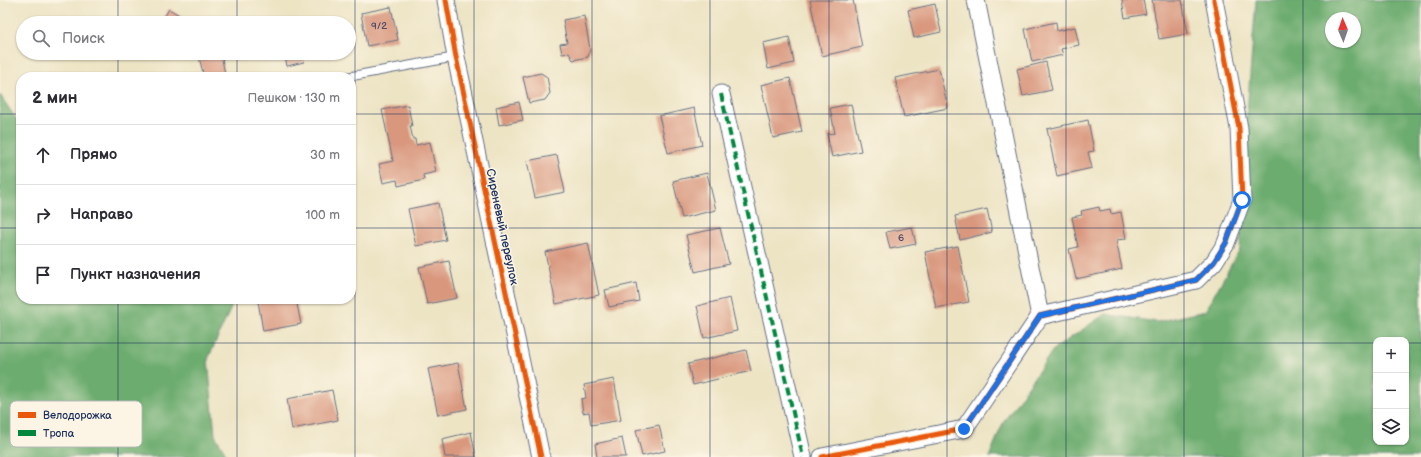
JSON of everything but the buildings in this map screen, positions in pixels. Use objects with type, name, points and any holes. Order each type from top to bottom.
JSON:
[{"type":"street","name":"Сиреневый переулок","points":[[446,0],[456,57],[541,457]]},
{"type":"street","points":[[976,0],[1040,316]]},
{"type":"street","points":[[822,457],[964,429],[1040,316],[1196,280],[1214,262],[1226,243],[1242,200],[1239,128],[1214,0]]},
{"type":"street","points":[[721,94],[803,457]]},
{"type":"lane","points":[[356,75],[456,57]]},
{"type":"green space","points":[[1256,0],[1421,0],[1421,457],[989,457],[1003,423],[1053,350],[1105,314],[1157,322],[1205,311],[1240,249],[1244,149]]},
{"type":"green space","points":[[0,95],[16,119],[16,304],[233,304],[208,359],[215,435],[228,457],[0,457]]},
{"type":"marked path","points":[[721,94],[803,457]]},
{"type":"cycle path","points":[[446,0],[456,57],[541,457]]},
{"type":"cycle path","points":[[822,457],[964,429],[1040,316],[1196,280],[1214,262],[1226,243],[1242,200],[1239,128],[1214,0]]},
{"type":"route","points":[[964,429],[1040,316],[1196,280],[1214,262],[1226,243],[1242,200]]}]
